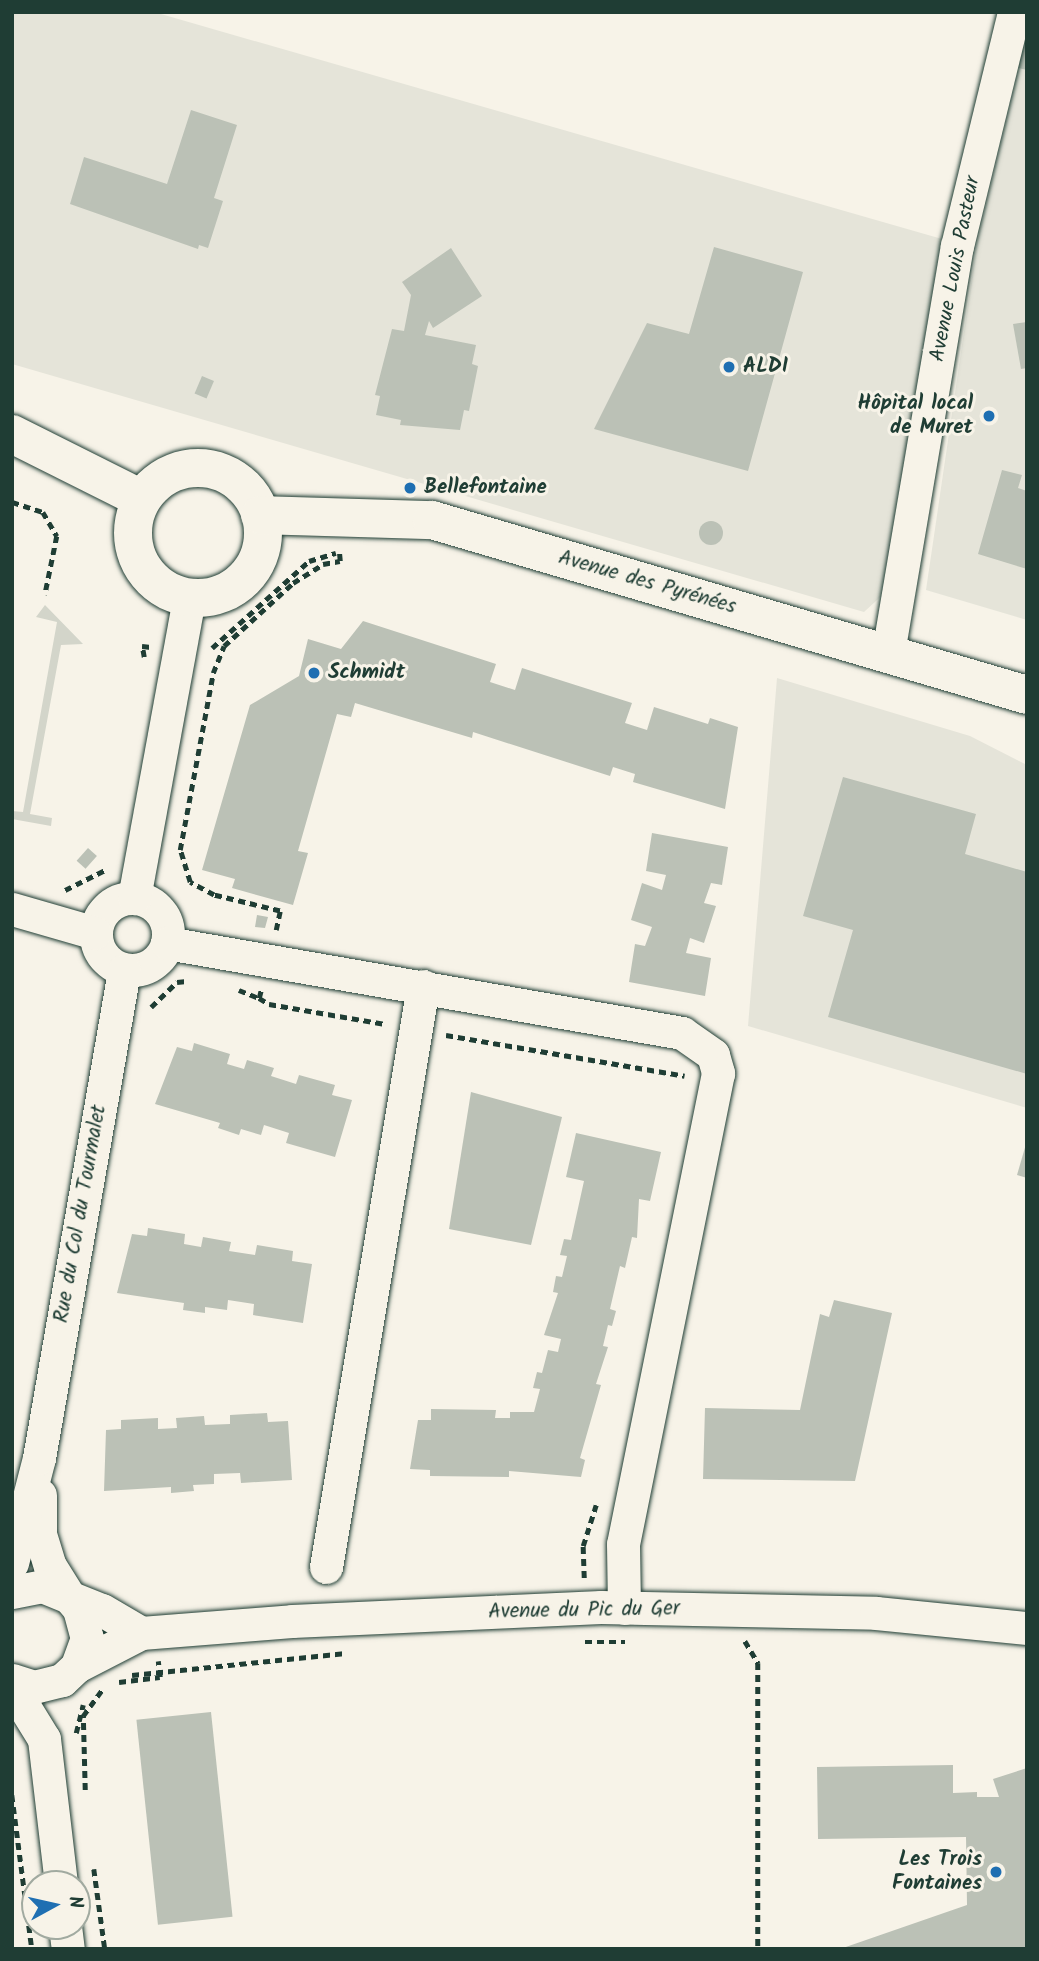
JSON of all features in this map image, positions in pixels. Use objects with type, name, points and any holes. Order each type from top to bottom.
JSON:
[{"type":"main road","points":[[12,434],[142,499]]},
{"type":"main road","points":[[191,468],[206,468],[246,489],[260,515],[260,552],[246,575],[225,592],[189,597],[156,582],[136,552],[135,516],[142,499],[163,477],[191,468]]},
{"type":"main road","name":"Avenue des Pyrénées","points":[[260,515],[342,529],[432,520],[1027,695]]},
{"type":"street","name":"Avenue Louis Pasteur","points":[[888,653],[957,246],[1014,12]]},
{"type":"street","points":[[134,898],[189,597]]},
{"type":"street","points":[[134,898],[157,907],[168,930],[167,943],[153,964],[142,970],[124,970],[106,961],[95,933],[109,905],[134,898]]},
{"type":"street","points":[[12,909],[95,933]]},
{"type":"street","points":[[167,943],[682,1033],[713,1055],[718,1073],[623,1544],[624,1608]]},
{"type":"street","name":"Rue du Col du Tourmalet","points":[[12,1563],[39,1458],[124,970]]},
{"type":"street","points":[[326,1567],[423,986]]},
{"type":"street","name":"Rue du Col du Tourmalet","points":[[39,1458],[40,1534],[50,1566],[79,1609],[87,1638],[83,1674],[44,1739]]},
{"type":"street","points":[[12,1592],[42,1586],[102,1610],[148,1633]]},
{"type":"street","name":"Avenue du Pic du Ger","points":[[12,1680],[34,1687],[49,1686],[83,1674],[148,1633],[292,1621],[624,1608],[876,1613],[1027,1628]]},
{"type":"street","points":[[12,1687],[44,1739],[59,1870]]},
{"type":"path","points":[[12,502],[43,512],[57,536],[45,596]]},
{"type":"path","points":[[180,638],[208,652],[342,529]]},
{"type":"path","points":[[259,998],[280,911],[214,895],[190,882],[180,850],[213,673],[224,646],[293,583],[323,564],[340,561],[342,529]]},
{"type":"path","points":[[49,920],[55,892],[77,888],[110,867],[121,837],[180,850]]},
{"type":"path","points":[[145,1020],[155,999],[177,982],[198,980]]},
{"type":"path","points":[[234,988],[269,1004],[687,1076],[684,1090]]},
{"type":"path","points":[[585,1590],[583,1546],[598,1495]]},
{"type":"path","points":[[727,1610],[758,1663],[758,1949]]},
{"type":"path","points":[[85,1796],[83,1716],[92,1700],[110,1683],[160,1677],[148,1633]]},
{"type":"path","points":[[570,1642],[636,1642]]},
{"type":"path","points":[[736,1643],[761,1644]]},
{"type":"path","points":[[110,1677],[354,1653]]},
{"type":"path","points":[[44,1739],[78,1733],[85,1701],[83,1674]]},
{"type":"path","points":[[12,1795],[32,1949]]},
{"type":"path","points":[[93,1858],[105,1949]]},
{"type":"shaded area","points":[[12,12],[154,12],[942,239],[888,590],[864,612],[12,364]]},
{"type":"shaded area","name":"Hôpital local de Muret","points":[[1027,34],[1027,620],[926,590],[977,243]]},
{"type":"shaded area","points":[[45,605],[83,644],[61,645],[30,814],[52,818],[51,826],[12,819],[12,811],[23,812],[57,622],[36,617]]},
{"type":"shaded area","points":[[777,678],[970,736],[1027,765],[1027,1108],[748,1026]]},
{"type":"building","points":[[1027,20],[1027,70],[1014,67]]},
{"type":"building","points":[[191,110],[237,125],[214,198],[223,201],[208,248],[199,245],[198,249],[70,204],[84,157],[167,184]]},
{"type":"building","points":[[714,247],[803,272],[748,471],[594,429],[647,323],[689,334]]},
{"type":"building","points":[[451,248],[482,296],[433,328],[429,321],[425,335],[476,345],[472,364],[478,366],[469,411],[464,410],[460,430],[400,425],[401,420],[376,415],[380,396],[375,395],[392,329],[404,331],[411,295],[402,282]]},
{"type":"building","points":[[1027,322],[1027,368],[1021,369],[1013,324]]},
{"type":"building","points":[[202,376],[214,381],[207,399],[195,393]]},
{"type":"building","points":[[1002,470],[1022,475],[1018,488],[1027,491],[1027,569],[978,554]]},
{"type":"building","points":[[711,521],[719,525],[723,533],[719,541],[711,545],[703,541],[699,533],[703,525]]},
{"type":"building","points":[[363,621],[496,664],[490,682],[515,690],[522,668],[632,703],[625,723],[647,730],[654,707],[708,724],[710,718],[738,727],[725,809],[633,782],[635,774],[613,767],[610,776],[473,732],[472,738],[355,703],[351,717],[337,714],[298,851],[308,853],[293,905],[232,888],[235,879],[202,870],[250,705],[299,676],[308,639],[341,649]]},
{"type":"building","points":[[843,777],[976,814],[965,854],[1027,872],[1027,1074],[828,1017],[853,930],[803,916]]},
{"type":"building","points":[[652,833],[728,847],[722,885],[711,883],[704,903],[716,906],[704,943],[690,938],[686,953],[711,958],[705,996],[629,982],[635,944],[645,946],[652,927],[631,920],[642,883],[662,890],[666,875],[646,871]]},
{"type":"building","points":[[88,848],[97,856],[86,869],[77,861]]},
{"type":"building","points":[[257,915],[268,917],[265,928],[255,927]]},
{"type":"building","points":[[194,1043],[230,1054],[227,1064],[244,1069],[247,1060],[274,1068],[271,1076],[296,1084],[299,1075],[335,1085],[332,1095],[352,1100],[335,1157],[286,1143],[289,1133],[264,1125],[261,1135],[241,1129],[239,1135],[218,1128],[220,1123],[155,1104],[177,1047],[192,1051]]},
{"type":"building","points":[[471,1092],[562,1117],[531,1245],[449,1229]]},
{"type":"building","points":[[576,1133],[661,1152],[650,1201],[639,1199],[637,1238],[632,1237],[625,1268],[620,1266],[610,1309],[616,1311],[612,1326],[608,1325],[603,1346],[608,1347],[596,1384],[601,1385],[580,1458],[585,1460],[581,1477],[509,1471],[509,1477],[430,1476],[430,1470],[410,1469],[418,1420],[431,1420],[431,1409],[496,1410],[495,1418],[510,1418],[510,1412],[534,1412],[540,1389],[533,1388],[537,1372],[542,1373],[548,1350],[558,1352],[561,1339],[544,1335],[558,1293],[553,1292],[556,1276],[562,1277],[567,1256],[560,1255],[564,1239],[571,1240],[584,1181],[566,1177]]},
{"type":"building","points":[[1027,1144],[1027,1178],[1017,1175]]},
{"type":"building","points":[[148,1228],[185,1234],[184,1244],[201,1247],[203,1237],[231,1242],[229,1251],[255,1255],[257,1245],[293,1251],[292,1261],[312,1264],[303,1323],[253,1315],[254,1304],[228,1300],[227,1310],[205,1307],[205,1313],[183,1310],[184,1303],[117,1293],[132,1234],[147,1236]]},
{"type":"building","points":[[834,1300],[892,1313],[855,1481],[703,1479],[705,1408],[800,1410],[820,1314],[829,1317]]},
{"type":"building","points":[[267,1413],[268,1422],[288,1421],[292,1480],[241,1483],[240,1473],[214,1474],[214,1484],[193,1485],[194,1491],[171,1493],[171,1487],[104,1491],[106,1430],[121,1429],[121,1420],[158,1418],[158,1429],[177,1428],[176,1418],[204,1416],[205,1425],[230,1424],[230,1415]]},
{"type":"building","points":[[211,1712],[233,1917],[158,1925],[136,1720]]},
{"type":"building","name":"Les Trois Fontaines","points":[[953,1765],[953,1793],[977,1792],[977,1797],[999,1797],[993,1779],[1027,1768],[1027,1949],[840,1949],[967,1905],[966,1837],[818,1839],[817,1767]]},
{"type":"place","name":"ALDI","points":[[729,367]]},
{"type":"place","name":"Hôpital local de Muret","points":[[989,416]]},
{"type":"place","name":"Bellefontaine","points":[[410,488]]},
{"type":"place","name":"Schmidt","points":[[314,673]]},
{"type":"place","name":"Les Trois Fontaines","points":[[996,1872]]}]
